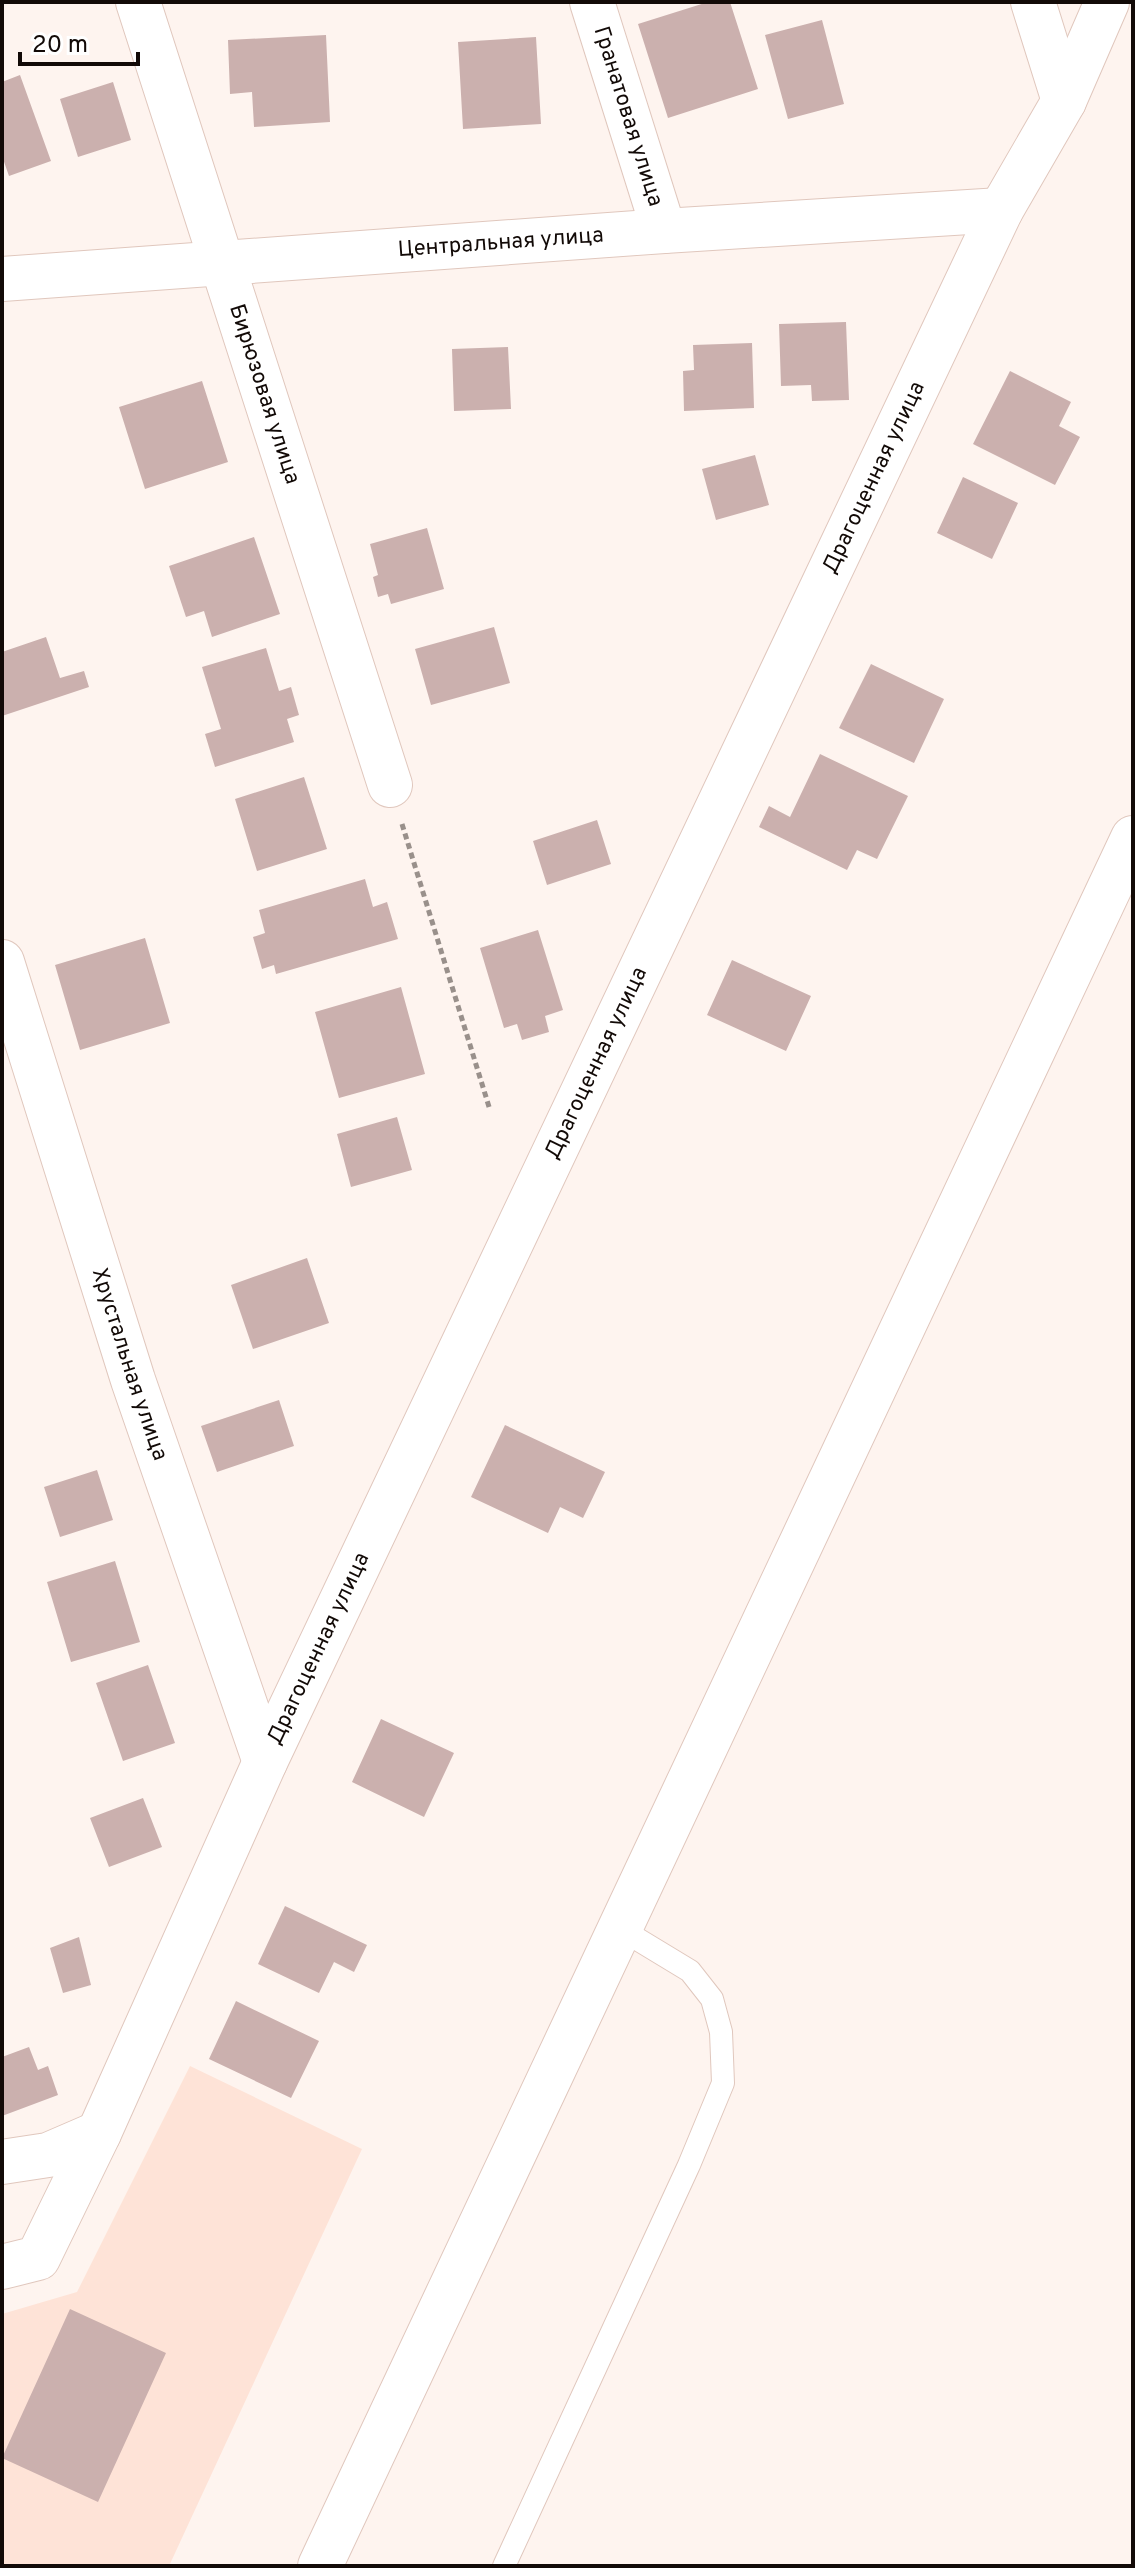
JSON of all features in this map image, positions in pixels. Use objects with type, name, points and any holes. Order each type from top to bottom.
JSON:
[{"type":"street","name":"Бирюзовая улица","points":[[138,2],[390,785]]},
{"type":"street","name":"Гранатовая улица","points":[[592,2],[664,231]]},
{"type":"street","points":[[1033,2],[1064,101]]},
{"type":"street","name":"Драгоценная улица","points":[[2,2267],[38,2258],[99,2133],[265,1762],[1001,210],[1064,101],[1107,2]]},
{"type":"street","name":"Центральная улица","points":[[2,279],[1001,210]]},
{"type":"street","points":[[320,2566],[1133,838]]},
{"type":"street","name":"Хрустальная улица","points":[[2,962],[133,1380],[265,1762]]},
{"type":"street","points":[[2,2162],[48,2155],[99,2133]]},
{"type":"lane","points":[[504,2566],[689,2165],[723,2083],[721,2032],[712,1999],[690,1971],[619,1928]]},
{"type":"path","points":[[390,785],[490,1110]]},
{"type":"shaded area","points":[[190,2066],[362,2149],[169,2566],[2,2566],[2,2314],[77,2292]]},
{"type":"building","points":[[708,2],[730,2],[758,89],[668,118],[638,24]]},
{"type":"building","points":[[822,20],[844,104],[788,119],[765,35]]},
{"type":"building","points":[[326,35],[330,122],[254,127],[252,92],[230,94],[228,40]]},
{"type":"building","points":[[536,37],[541,124],[463,129],[458,42]]},
{"type":"building","points":[[20,75],[51,161],[9,176],[2,156],[2,82]]},
{"type":"building","points":[[113,82],[131,140],[78,157],[60,99]]},
{"type":"building","points":[[846,322],[849,400],[812,401],[811,385],[781,386],[779,324]]},
{"type":"building","points":[[752,343],[754,408],[684,411],[683,371],[694,370],[693,345]]},
{"type":"building","points":[[508,347],[511,409],[454,411],[452,349]]},
{"type":"building","points":[[1010,371],[1071,402],[1059,426],[1080,437],[1055,485],[973,444]]},
{"type":"building","points":[[202,381],[228,462],[145,489],[119,407]]},
{"type":"building","points":[[755,455],[769,505],[716,520],[702,469]]},
{"type":"building","points":[[963,477],[1018,503],[992,559],[937,533]]},
{"type":"building","points":[[427,528],[444,589],[391,604],[388,594],[378,597],[373,577],[378,575],[370,544]]},
{"type":"building","points":[[254,537],[280,614],[212,637],[204,611],[186,617],[169,566]]},
{"type":"building","points":[[494,627],[510,683],[431,705],[415,649]]},
{"type":"building","points":[[46,637],[60,678],[84,671],[89,687],[2,716],[2,652]]},
{"type":"building","points":[[266,648],[279,691],[291,687],[299,715],[287,719],[294,742],[215,767],[205,734],[221,729],[202,667]]},
{"type":"building","points":[[871,664],[944,699],[914,763],[839,728]]},
{"type":"building","points":[[820,754],[908,796],[877,859],[857,850],[847,870],[759,827],[769,806],[790,817]]},
{"type":"building","points":[[304,777],[327,849],[257,871],[235,799]]},
{"type":"building","points":[[597,820],[611,864],[547,885],[533,841]]},
{"type":"building","points":[[365,879],[373,907],[387,902],[398,939],[276,974],[274,965],[262,969],[253,937],[265,933],[259,910]]},
{"type":"building","points":[[538,930],[563,1010],[545,1016],[549,1032],[522,1040],[517,1024],[504,1028],[480,948]]},
{"type":"building","points":[[145,938],[170,1023],[80,1050],[55,965]]},
{"type":"building","points":[[732,960],[811,996],[786,1051],[707,1015]]},
{"type":"building","points":[[401,987],[425,1074],[339,1098],[315,1012]]},
{"type":"building","points":[[397,1117],[412,1170],[351,1187],[337,1134]]},
{"type":"building","points":[[307,1258],[329,1323],[253,1349],[231,1285]]},
{"type":"building","points":[[279,1400],[294,1446],[217,1472],[201,1426]]},
{"type":"building","points":[[505,1425],[605,1472],[583,1518],[560,1507],[548,1533],[471,1497]]},
{"type":"building","points":[[97,1470],[113,1520],[60,1537],[44,1487]]},
{"type":"building","points":[[115,1561],[140,1642],[71,1662],[47,1582]]},
{"type":"building","points":[[148,1665],[175,1743],[123,1761],[96,1683]]},
{"type":"building","points":[[381,1719],[454,1753],[424,1817],[352,1782]]},
{"type":"building","points":[[143,1798],[162,1847],[109,1867],[90,1818]]},
{"type":"building","points":[[285,1906],[367,1945],[354,1972],[334,1962],[319,1993],[258,1964]]},
{"type":"building","points":[[79,1937],[91,1985],[63,1993],[50,1948]]},
{"type":"building","points":[[236,2001],[319,2041],[291,2098],[209,2059]]},
{"type":"building","points":[[29,2047],[38,2070],[48,2066],[58,2095],[2,2116],[2,2057]]},
{"type":"building","points":[[70,2309],[166,2353],[98,2502],[2,2458]]}]
